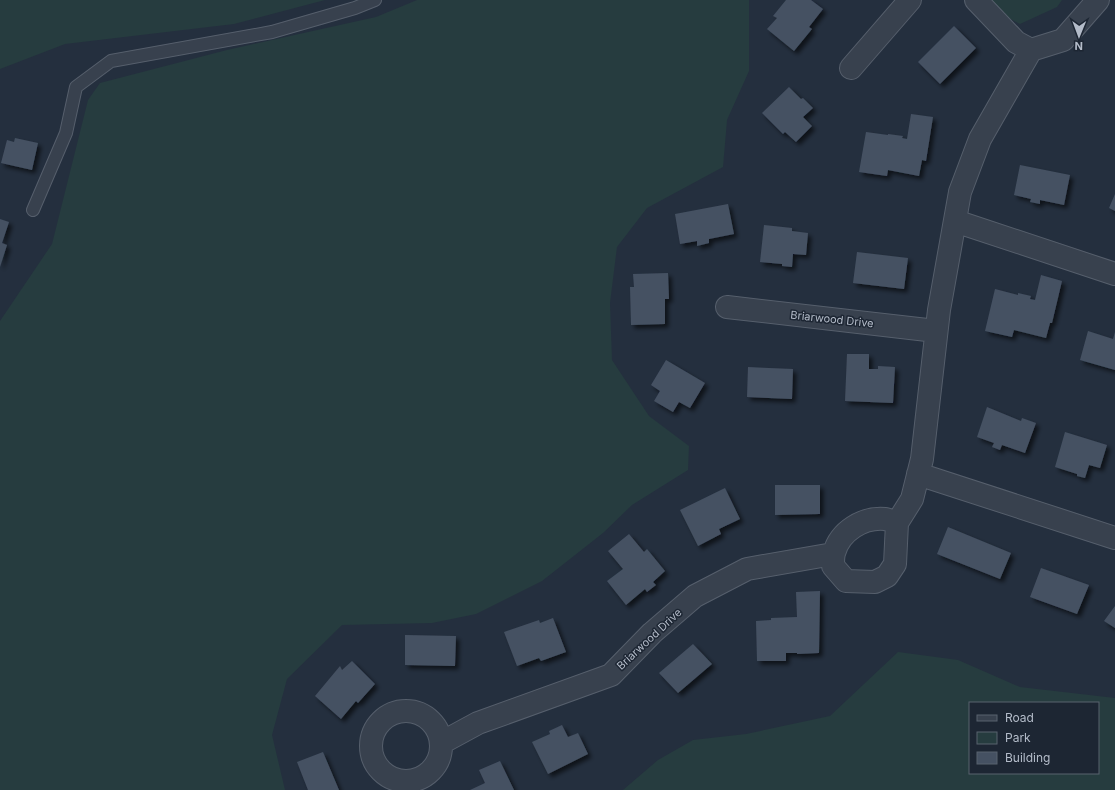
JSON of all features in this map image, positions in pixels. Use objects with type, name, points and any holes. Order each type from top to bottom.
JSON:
[{"type":"street","points":[[851,68],[910,0]]},
{"type":"street","points":[[976,0],[1016,42],[1031,50]]},
{"type":"street","points":[[897,523],[887,519],[874,519],[852,527],[840,539],[833,554],[833,566],[846,582],[875,582],[887,576],[895,564],[897,523],[912,499],[922,459],[936,331],[960,192],[980,139],[1031,50],[1062,40],[1098,0]]},
{"type":"street","points":[[955,221],[1115,274]]},
{"type":"street","name":"Briarwood Drive","points":[[727,307],[936,331]]},
{"type":"street","points":[[918,474],[1115,538]]},
{"type":"street","name":"Briarwood Drive","points":[[442,742],[478,722],[611,675],[652,634],[696,596],[747,569],[833,554]]},
{"type":"lane","points":[[33,210],[66,133],[76,87],[112,61],[272,32],[355,8],[374,0]]},
{"type":"green space","points":[[0,0],[325,0],[234,24],[65,44],[0,69]]},
{"type":"green space","points":[[417,0],[749,0],[749,71],[727,120],[723,167],[647,208],[617,247],[610,303],[612,360],[649,416],[689,446],[688,470],[632,505],[603,533],[542,581],[476,614],[432,623],[342,625],[287,679],[272,735],[285,790],[0,790],[0,321],[52,244],[88,100],[100,83],[227,50],[376,17]]},
{"type":"green space","points":[[991,0],[1062,0],[1057,7],[1020,24],[1003,15]]},
{"type":"green space","points":[[898,652],[958,660],[1020,687],[1115,698],[1115,790],[623,790],[658,760],[693,740],[746,734],[830,716]]},
{"type":"building","points":[[786,0],[811,0],[823,9],[809,27],[812,29],[794,51],[767,29],[777,18],[773,16]]},
{"type":"building","points":[[954,26],[976,48],[940,84],[918,62]]},
{"type":"building","points":[[789,87],[813,108],[803,117],[812,126],[796,142],[785,132],[783,134],[762,113]]},
{"type":"building","points":[[911,114],[933,117],[926,161],[922,160],[919,176],[888,170],[887,176],[859,172],[866,132],[903,136],[902,138],[907,139]]},
{"type":"building","points":[[15,138],[38,143],[32,170],[1,163],[7,140],[14,142]]},
{"type":"building","points":[[1020,165],[1070,175],[1064,205],[1040,200],[1040,204],[1030,202],[1031,199],[1014,195]]},
{"type":"building","points":[[1115,194],[1115,211],[1109,208]]},
{"type":"building","points":[[728,204],[734,234],[709,239],[709,243],[697,246],[697,241],[680,244],[675,214]]},
{"type":"building","points":[[0,219],[9,222],[2,243],[7,245],[0,267]]},
{"type":"building","points":[[764,225],[792,228],[792,231],[808,233],[806,255],[793,254],[792,267],[782,266],[782,264],[760,262]]},
{"type":"building","points":[[857,252],[908,258],[904,289],[853,283]]},
{"type":"building","points":[[668,273],[669,299],[665,299],[665,324],[631,325],[630,287],[634,287],[633,274]]},
{"type":"building","points":[[1041,275],[1062,281],[1052,323],[1050,323],[1046,338],[1014,330],[1012,337],[985,331],[995,289],[1018,295],[1018,293],[1031,296],[1030,299],[1035,300]]},
{"type":"building","points":[[1088,331],[1113,339],[1115,332],[1115,370],[1080,360]]},
{"type":"building","points":[[847,354],[869,354],[869,369],[878,369],[878,366],[895,367],[893,403],[845,401]]},
{"type":"building","points":[[666,360],[705,383],[690,408],[679,402],[673,412],[654,401],[660,391],[651,385]]},
{"type":"building","points":[[748,367],[793,369],[792,399],[747,397]]},
{"type":"building","points":[[987,407],[1021,421],[1022,418],[1036,423],[1025,453],[1002,445],[1000,450],[992,447],[994,443],[977,437]]},
{"type":"building","points":[[1065,432],[1107,445],[1100,468],[1089,465],[1085,478],[1055,467]]},
{"type":"building","points":[[775,485],[820,485],[820,514],[775,515]]},
{"type":"building","points":[[725,488],[740,519],[719,529],[721,534],[698,546],[680,510]]},
{"type":"building","points":[[948,527],[1011,553],[1000,579],[937,554]]},
{"type":"building","points":[[629,534],[644,552],[647,549],[665,571],[653,582],[656,585],[647,592],[645,589],[626,605],[607,581],[623,569],[608,551]]},
{"type":"building","points":[[1041,568],[1089,585],[1077,614],[1030,597]]},
{"type":"building","points":[[820,591],[819,653],[786,653],[786,661],[757,661],[756,621],[771,620],[771,618],[797,617],[796,592]]},
{"type":"building","points":[[1115,606],[1115,628],[1104,621]]},
{"type":"building","points":[[553,618],[566,652],[541,661],[539,658],[517,666],[504,632],[539,620],[540,623]]},
{"type":"building","points":[[405,635],[456,636],[455,666],[405,665]]},
{"type":"building","points":[[693,644],[712,664],[678,693],[659,673]]},
{"type":"building","points":[[352,661],[375,684],[358,703],[356,701],[341,719],[315,696],[340,666],[342,670]]},
{"type":"building","points":[[562,725],[568,737],[578,733],[588,754],[548,774],[532,742],[550,734],[549,731]]},
{"type":"building","points":[[323,752],[339,790],[308,790],[297,762]]},
{"type":"building","points":[[500,761],[514,790],[470,790],[485,783],[479,770]]}]
